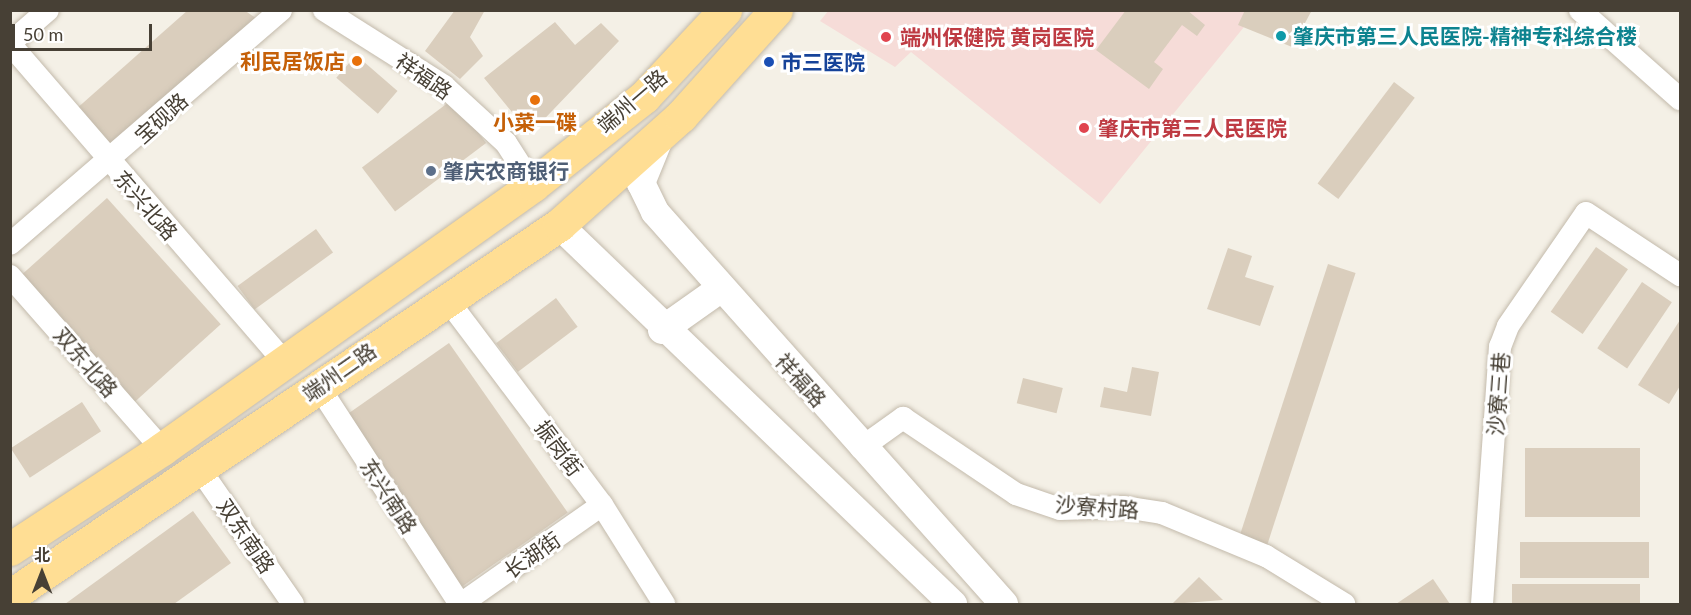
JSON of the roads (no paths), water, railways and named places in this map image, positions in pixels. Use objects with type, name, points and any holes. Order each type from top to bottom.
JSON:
[{"type":"main road","name":"端州一路","points":[[532,185],[644,97],[725,10]]},
{"type":"main road","name":"端州一路","points":[[658,139],[776,10]]},
{"type":"main road","name":"端州二路","points":[[10,596],[319,387],[446,298],[559,225],[658,139]]},
{"type":"main road","name":"端州二路","points":[[10,549],[162,449],[532,185]]},
{"type":"street","points":[[10,44],[48,10]]},
{"type":"street","name":"宝砚路","points":[[10,244],[110,164],[281,10]]},
{"type":"street","name":"祥福路","points":[[324,10],[444,86],[506,142],[532,185]]},
{"type":"street","points":[[1580,10],[1680,99]]},
{"type":"street","name":"东兴北路","points":[[10,44],[110,164],[285,363]]},
{"type":"street","name":"祥福路","points":[[658,139],[641,183],[655,212],[861,448],[1004,604]]},
{"type":"street","name":"沙寮三巷","points":[[1482,604],[1500,347],[1508,326],[1586,213],[1680,275]]},
{"type":"street","points":[[559,225],[662,330],[953,604]]},
{"type":"street","name":"双东北路","points":[[10,276],[162,449]]},
{"type":"street","points":[[662,330],[720,289]]},
{"type":"street","name":"振岗街","points":[[446,298],[602,506],[664,604]]},
{"type":"street","name":"东兴南路","points":[[319,387],[460,604]]},
{"type":"street","name":"沙寮村路","points":[[861,448],[903,418],[1016,494],[1060,509],[1124,507],[1162,513],[1266,556],[1344,604]]},
{"type":"street","name":"双东南路","points":[[199,468],[293,604]]},
{"type":"street","name":"长湖街","points":[[460,604],[602,506]]},
{"type":"place","name":"肇庆市第三人民医院-精神专科综合楼","points":[[1281,36]]},
{"type":"place","name":"端州保健院 黄岗医院","points":[[886,37]]},
{"type":"place","name":"利民居饭店","points":[[357,61]]},
{"type":"place","name":"市三医院","points":[[769,62]]},
{"type":"place","name":"小菜一碟","points":[[535,100]]},
{"type":"place","name":"肇庆市第三人民医院","points":[[1084,128]]},
{"type":"place","name":"肇庆农商银行","points":[[431,171]]}]
